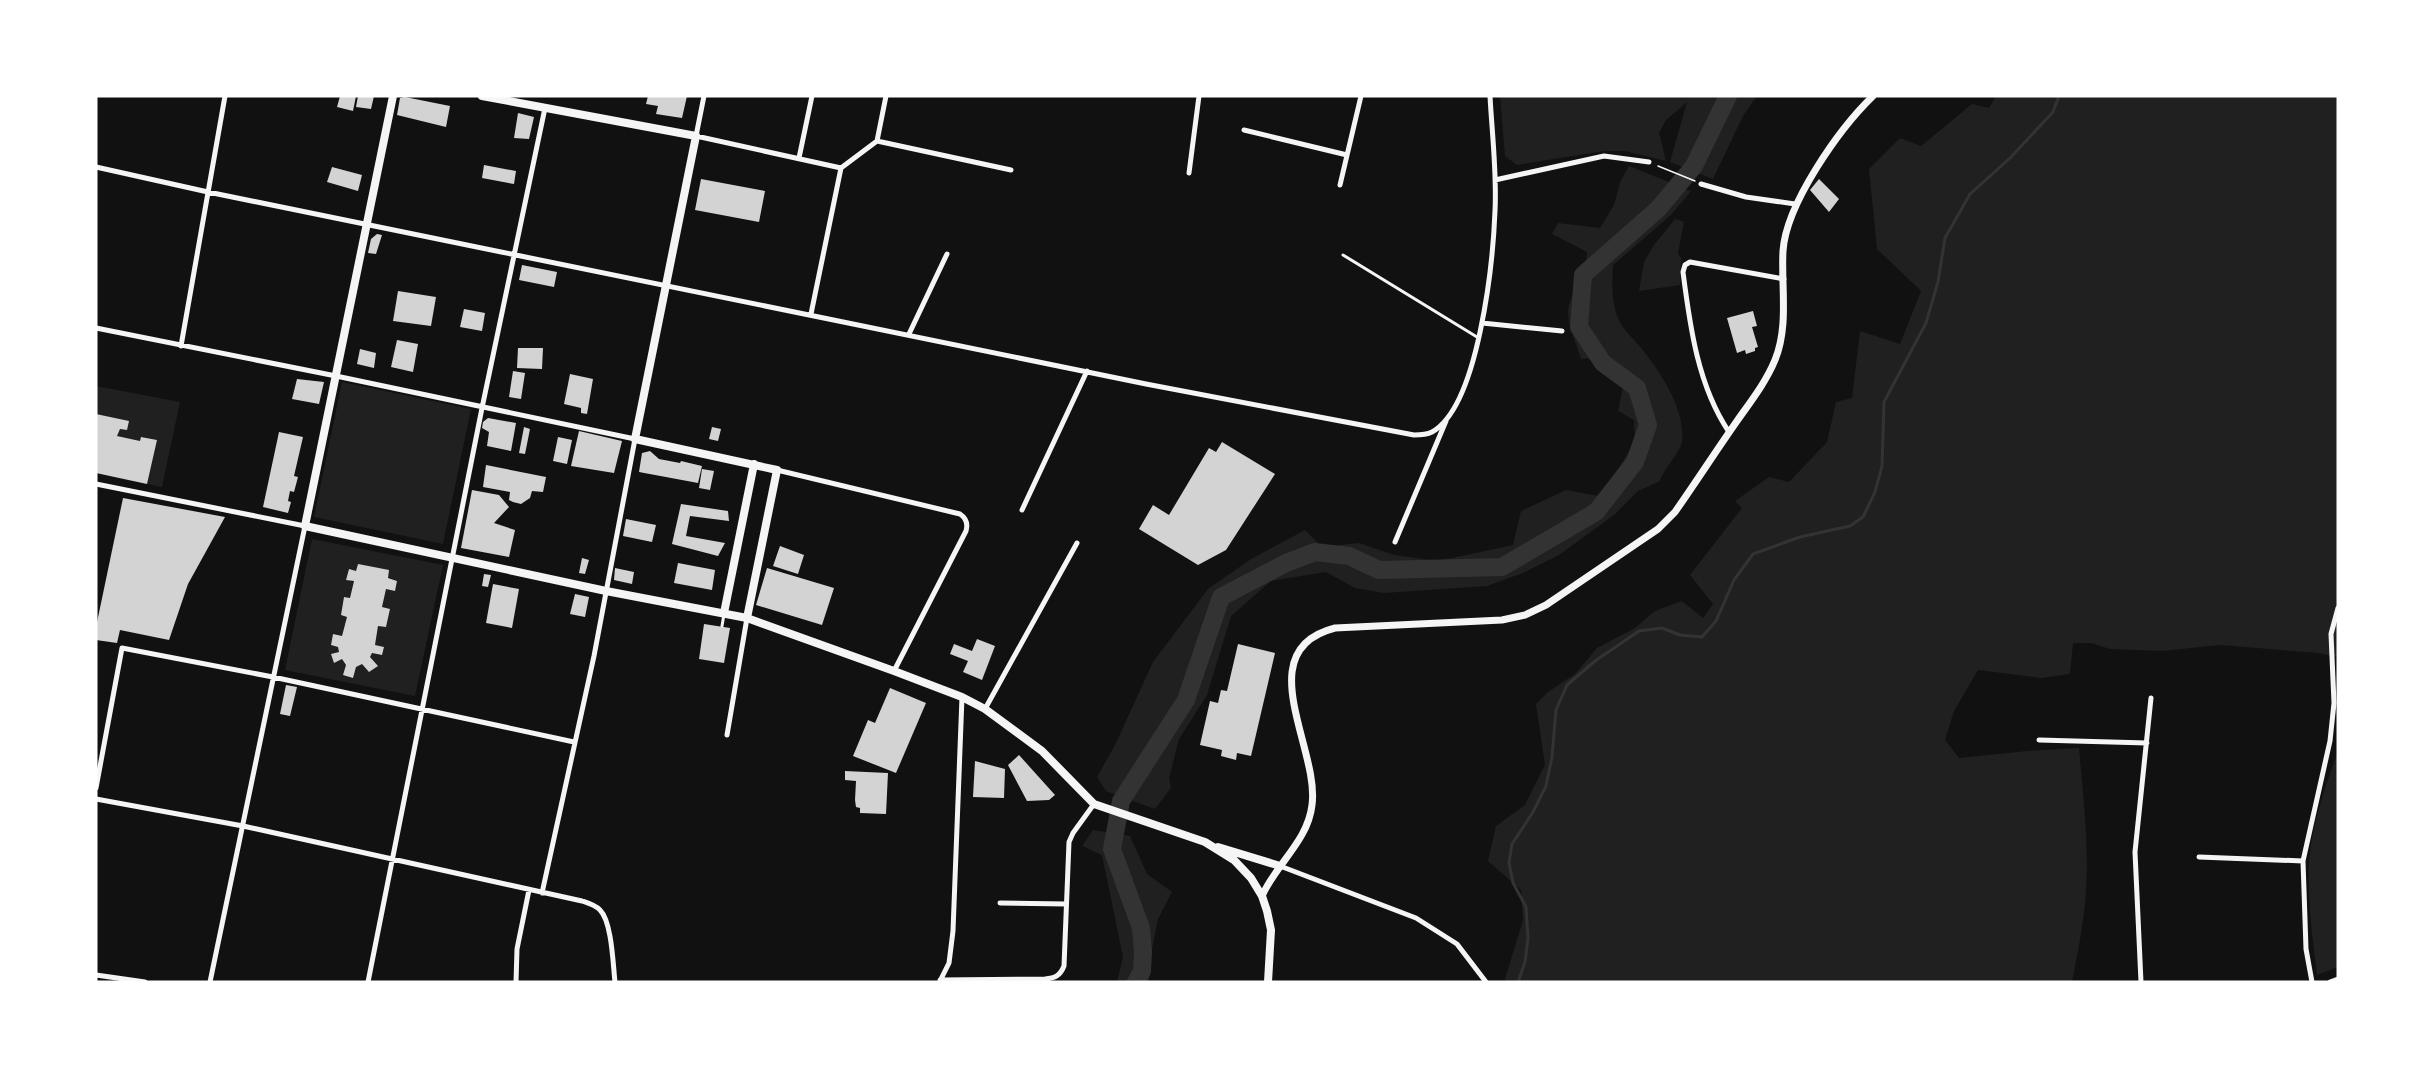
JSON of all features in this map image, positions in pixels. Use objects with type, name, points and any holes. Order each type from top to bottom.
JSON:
[{"type":"main road","points":[[393,96],[304,526],[606,591],[747,618],[894,670],[962,697],[985,709],[1042,751],[1097,806],[1280,866]]},
{"type":"main road","points":[[482,96],[696,136],[635,439],[777,470],[747,618]]},
{"type":"main road","points":[[724,613],[754,464]]},
{"type":"main road","points":[[1205,842],[1234,860],[1251,878],[1262,896],[1270,930],[1268,982]]},
{"type":"street","points":[[181,346],[225,96]]},
{"type":"street","points":[[704,96],[696,136],[841,168]]},
{"type":"street","points":[[799,158],[812,96]]},
{"type":"street","points":[[811,314],[841,168],[877,141],[886,96]]},
{"type":"street","points":[[1189,173],[1199,96]]},
{"type":"street","points":[[1340,184],[1360,96]]},
{"type":"street","points":[[96,167],[208,192],[1299,415],[1425,435],[1434,431],[1448,416],[1461,396],[1482,323],[1496,212],[1490,96]]},
{"type":"street","points":[[1262,896],[1270,876],[1301,838],[1312,806],[1313,783],[1310,761],[1292,694],[1291,676],[1296,657],[1305,643],[1318,632],[1335,628],[1502,620],[1525,615],[1546,604],[1658,529],[1675,512],[1762,387],[1776,358],[1783,321],[1785,232],[1795,204],[1851,117],[1873,96]]},
{"type":"street","points":[[368,982],[482,408],[545,108]]},
{"type":"street","points":[[1244,130],[1347,155]]},
{"type":"street","points":[[877,141],[1011,170]]},
{"type":"street","points":[[1495,180],[1604,156],[1649,162]]},
{"type":"street","points":[[1701,184],[1746,197],[1795,204]]},
{"type":"street","points":[[909,334],[947,254]]},
{"type":"street","points":[[1729,432],[1717,413],[1703,377],[1692,331],[1683,272],[1685,265],[1690,262],[1784,279]]},
{"type":"street","points":[[1482,323],[1562,331]]},
{"type":"street","points":[[96,328],[635,439],[606,591],[542,893]]},
{"type":"street","points":[[1022,510],[1087,370]]},
{"type":"street","points":[[1395,542],[1448,416]]},
{"type":"street","points":[[777,470],[960,514],[966,521],[966,531],[894,670]]},
{"type":"street","points":[[96,484],[304,526],[210,982]]},
{"type":"street","points":[[985,709],[1077,543]]},
{"type":"street","points":[[2312,982],[2306,950],[2302,861],[2330,741],[2334,703],[2331,634],[2338,608]]},
{"type":"street","points":[[727,735],[747,618]]},
{"type":"street","points":[[96,788],[122,648],[273,677],[574,742]]},
{"type":"street","points":[[962,697],[953,931],[949,963],[939,981],[1045,981],[1062,973],[1069,842],[1073,833],[1097,806]]},
{"type":"street","points":[[2141,982],[2135,852],[2151,698]]},
{"type":"street","points":[[2039,740],[2147,743]]},
{"type":"street","points":[[96,799],[243,826],[582,901],[601,910],[609,938],[615,982]]},
{"type":"street","points":[[2199,856],[2302,861]]},
{"type":"street","points":[[1280,866],[1416,918],[1457,944],[1486,982]]},
{"type":"street","points":[[516,982],[517,949],[529,890]]},
{"type":"street","points":[[1000,903],[1066,904]]},
{"type":"street","points":[[96,975],[145,982]]},
{"type":"street","points":[[2330,982],[2338,979]]},
{"type":"lane","points":[[1343,255],[1479,338]]},
{"type":"lane","points":[[722,626],[724,613]]},
{"type":"path","points":[[1649,162],[1701,184]]},
{"type":"shaded area","points":[[1500,96],[1757,96],[1743,116],[1713,179],[1670,162],[1687,102],[1666,120],[1659,133],[1666,161],[1624,151],[1604,151],[1517,165],[1505,156]]},
{"type":"shaded area","points":[[1996,96],[2338,96],[2338,686],[2337,657],[2318,653],[2220,645],[2162,651],[2110,649],[2091,643],[2073,643],[2070,674],[2042,678],[1978,670],[1954,711],[1945,740],[1959,758],[2079,748],[2087,873],[2082,926],[2072,982],[1507,982],[1505,979],[1523,920],[1521,890],[1488,861],[1496,826],[1525,805],[1545,765],[1536,704],[1548,692],[1575,674],[1597,648],[1635,628],[1655,611],[1682,601],[1703,618],[1713,604],[1690,575],[1742,508],[1735,501],[1769,477],[1789,482],[1827,442],[1836,402],[1852,398],[1860,331],[1900,344],[1921,291],[1877,249],[1869,169],[1900,138],[1921,146],[1972,104],[1989,108]]},
{"type":"shaded area","points":[[1629,166],[1691,191],[1671,215],[1613,265],[1613,295],[1618,317],[1623,328],[1659,372],[1680,417],[1681,445],[1660,481],[1638,491],[1614,515],[1559,555],[1523,573],[1487,586],[1384,593],[1355,588],[1326,572],[1271,581],[1231,616],[1207,695],[1179,739],[1169,778],[1171,788],[1155,809],[1106,791],[1097,777],[1115,745],[1153,662],[1208,589],[1251,559],[1305,530],[1322,547],[1359,543],[1394,555],[1438,561],[1513,545],[1521,511],[1566,490],[1598,496],[1616,473],[1635,441],[1634,420],[1618,411],[1623,388],[1612,373],[1605,357],[1581,359],[1571,329],[1568,317],[1569,304],[1584,267],[1587,252],[1552,234],[1558,223],[1600,228],[1614,205],[1620,182]]},
{"type":"shaded area","points":[[1675,219],[1684,222],[1678,253],[1681,258],[1680,285],[1639,291],[1644,262],[1654,245]]},
{"type":"shaded area","points":[[342,382],[471,409],[443,544],[314,517]]},
{"type":"shaded area","points":[[96,386],[180,402],[162,487],[147,484],[157,440],[142,437],[140,441],[117,436],[120,429],[127,430],[128,421],[96,414]]},
{"type":"shaded area","points":[[312,539],[443,565],[415,696],[285,670]],"holes":[[[358,564],[397,581],[395,591],[386,589],[382,607],[390,609],[386,627],[378,626],[375,645],[384,647],[382,655],[372,653],[370,657],[378,666],[369,672],[362,664],[356,667],[353,678],[342,659],[334,663],[331,654],[339,652],[338,647],[331,645],[333,635],[342,636],[347,617],[341,615],[344,597],[350,598],[354,581],[346,579],[349,570],[356,571]]]},
{"type":"shaded area","points":[[2338,751],[2338,967],[2317,975],[2310,910],[2309,861],[2319,809]]},
{"type":"shaded area","points":[[1093,830],[1130,836],[1147,874],[1172,892],[1158,919],[1150,959],[1149,982],[1117,982],[1123,957],[1102,855],[1082,846]]},
{"type":"building","points":[[340,96],[356,96],[353,111],[337,107]]},
{"type":"building","points":[[358,96],[374,96],[371,109],[356,107]]},
{"type":"building","points":[[648,96],[687,96],[682,118],[656,114],[658,106],[646,104]]},
{"type":"building","points":[[400,98],[450,106],[446,127],[397,115]]},
{"type":"building","points":[[518,113],[534,117],[529,139],[514,138]]},
{"type":"building","points":[[484,165],[516,171],[514,184],[482,178]]},
{"type":"building","points":[[332,167],[362,175],[358,191],[327,182]]},
{"type":"building","points":[[701,179],[765,191],[759,222],[695,210]]},
{"type":"building","points":[[1819,179],[1839,199],[1829,212],[1810,190]]},
{"type":"building","points":[[377,234],[382,235],[376,254],[368,253],[371,239]]},
{"type":"building","points":[[522,265],[557,272],[554,287],[519,280]]},
{"type":"building","points":[[398,291],[436,297],[431,326],[393,321]]},
{"type":"building","points":[[464,309],[485,313],[482,331],[460,327]]},
{"type":"building","points":[[1753,311],[1757,326],[1752,327],[1758,347],[1755,351],[1746,354],[1745,350],[1737,353],[1727,318]]},
{"type":"building","points":[[397,340],[418,344],[413,372],[391,367]]},
{"type":"building","points":[[518,348],[543,348],[542,369],[517,368]]},
{"type":"building","points":[[360,349],[376,353],[374,368],[357,364]]},
{"type":"building","points":[[513,371],[525,373],[521,399],[509,397]]},
{"type":"building","points":[[570,374],[593,379],[587,414],[581,413],[581,408],[564,404]]},
{"type":"building","points":[[297,379],[324,382],[319,404],[292,399]]},
{"type":"building","points":[[96,414],[129,421],[127,430],[120,429],[117,436],[140,441],[141,437],[157,440],[147,484],[96,473]]},
{"type":"building","points":[[488,418],[516,423],[511,451],[487,446],[489,432],[482,428],[483,422]]},
{"type":"building","points":[[524,427],[530,429],[525,454],[519,453]]},
{"type":"building","points":[[712,427],[721,429],[718,441],[709,439]]},
{"type":"building","points":[[579,431],[622,441],[614,473],[571,466]]},
{"type":"building","points":[[279,432],[303,437],[294,476],[298,477],[294,492],[290,491],[288,501],[291,502],[288,513],[263,507]]},
{"type":"building","points":[[558,437],[572,440],[567,464],[553,461]]},
{"type":"building","points":[[1222,442],[1275,474],[1226,550],[1198,565],[1139,529],[1153,505],[1169,515],[1209,448],[1216,452]]},
{"type":"building","points":[[650,451],[659,459],[702,466],[698,483],[639,472],[642,453]]},
{"type":"building","points":[[486,465],[546,477],[543,492],[532,491],[530,498],[521,504],[513,502],[509,500],[510,492],[483,487]]},
{"type":"building","points":[[702,469],[714,471],[710,490],[699,488]]},
{"type":"building","points":[[472,490],[499,495],[509,507],[494,523],[515,530],[509,557],[461,548]]},
{"type":"building","points":[[123,498],[225,517],[188,584],[169,640],[120,630],[117,643],[96,640],[96,627]]},
{"type":"building","points":[[681,504],[728,511],[729,521],[690,516],[686,536],[725,543],[718,556],[672,544]]},
{"type":"building","points":[[626,519],[656,525],[652,542],[623,536]]},
{"type":"building","points":[[780,546],[804,555],[798,574],[773,566]]},
{"type":"building","points":[[582,558],[589,560],[585,574],[579,573]]},
{"type":"building","points":[[678,563],[715,570],[712,590],[674,583]]},
{"type":"building","points":[[358,564],[389,570],[388,578],[397,581],[395,591],[386,589],[382,607],[390,609],[386,627],[378,626],[375,645],[384,647],[382,655],[372,653],[370,657],[378,666],[369,672],[362,664],[356,667],[353,678],[343,675],[346,665],[342,659],[334,663],[331,654],[339,652],[338,647],[331,645],[333,634],[342,636],[347,617],[341,615],[344,597],[350,598],[354,581],[346,580],[349,569],[356,571]]},
{"type":"building","points":[[615,568],[634,572],[632,584],[614,580]]},
{"type":"building","points":[[767,568],[834,588],[822,625],[756,605]]},
{"type":"building","points":[[484,574],[491,575],[488,587],[482,586]]},
{"type":"building","points":[[493,584],[519,589],[512,628],[486,623]]},
{"type":"building","points":[[575,594],[589,597],[585,617],[570,614]]},
{"type":"building","points":[[704,624],[730,628],[724,663],[699,659]]},
{"type":"building","points":[[977,639],[995,646],[982,680],[963,672],[968,661],[950,654],[954,644],[972,651]]},
{"type":"building","points":[[1238,644],[1275,653],[1251,756],[1237,753],[1236,760],[1221,756],[1222,750],[1200,745],[1210,701],[1218,703],[1221,690],[1227,691]]},
{"type":"building","points":[[286,685],[297,687],[290,716],[280,714]]},
{"type":"building","points":[[890,688],[926,703],[896,773],[853,756],[868,720],[875,723]]},
{"type":"building","points":[[1019,755],[1055,795],[1049,800],[1027,801],[1008,765]]},
{"type":"building","points":[[975,761],[1005,769],[1004,798],[973,797]]},
{"type":"building","points":[[845,771],[888,773],[886,814],[860,813],[855,800],[856,781],[845,780]]},
{"type":"waterway","points":[[1136,982],[1142,971],[1141,928],[1112,849],[1121,801],[1186,700],[1221,597],[1286,563],[1315,552],[1349,556],[1379,570],[1502,567],[1596,512],[1635,462],[1648,425],[1637,388],[1603,363],[1579,327],[1583,275],[1658,209],[1694,166],[1728,96]]},
{"type":"waterway","points":[[1518,982],[1525,962],[1528,938],[1526,907],[1513,883],[1509,863],[1512,844],[1533,812],[1546,786],[1552,757],[1556,710],[1567,685],[1595,661],[1639,631],[1662,628],[1680,635],[1702,637],[1716,621],[1734,580],[1753,554],[1800,537],[1850,526],[1863,517],[1875,492],[1882,466],[1884,402],[1926,323],[1938,282],[1945,238],[1970,194],[2010,158],[2053,112],[2059,96]]}]
